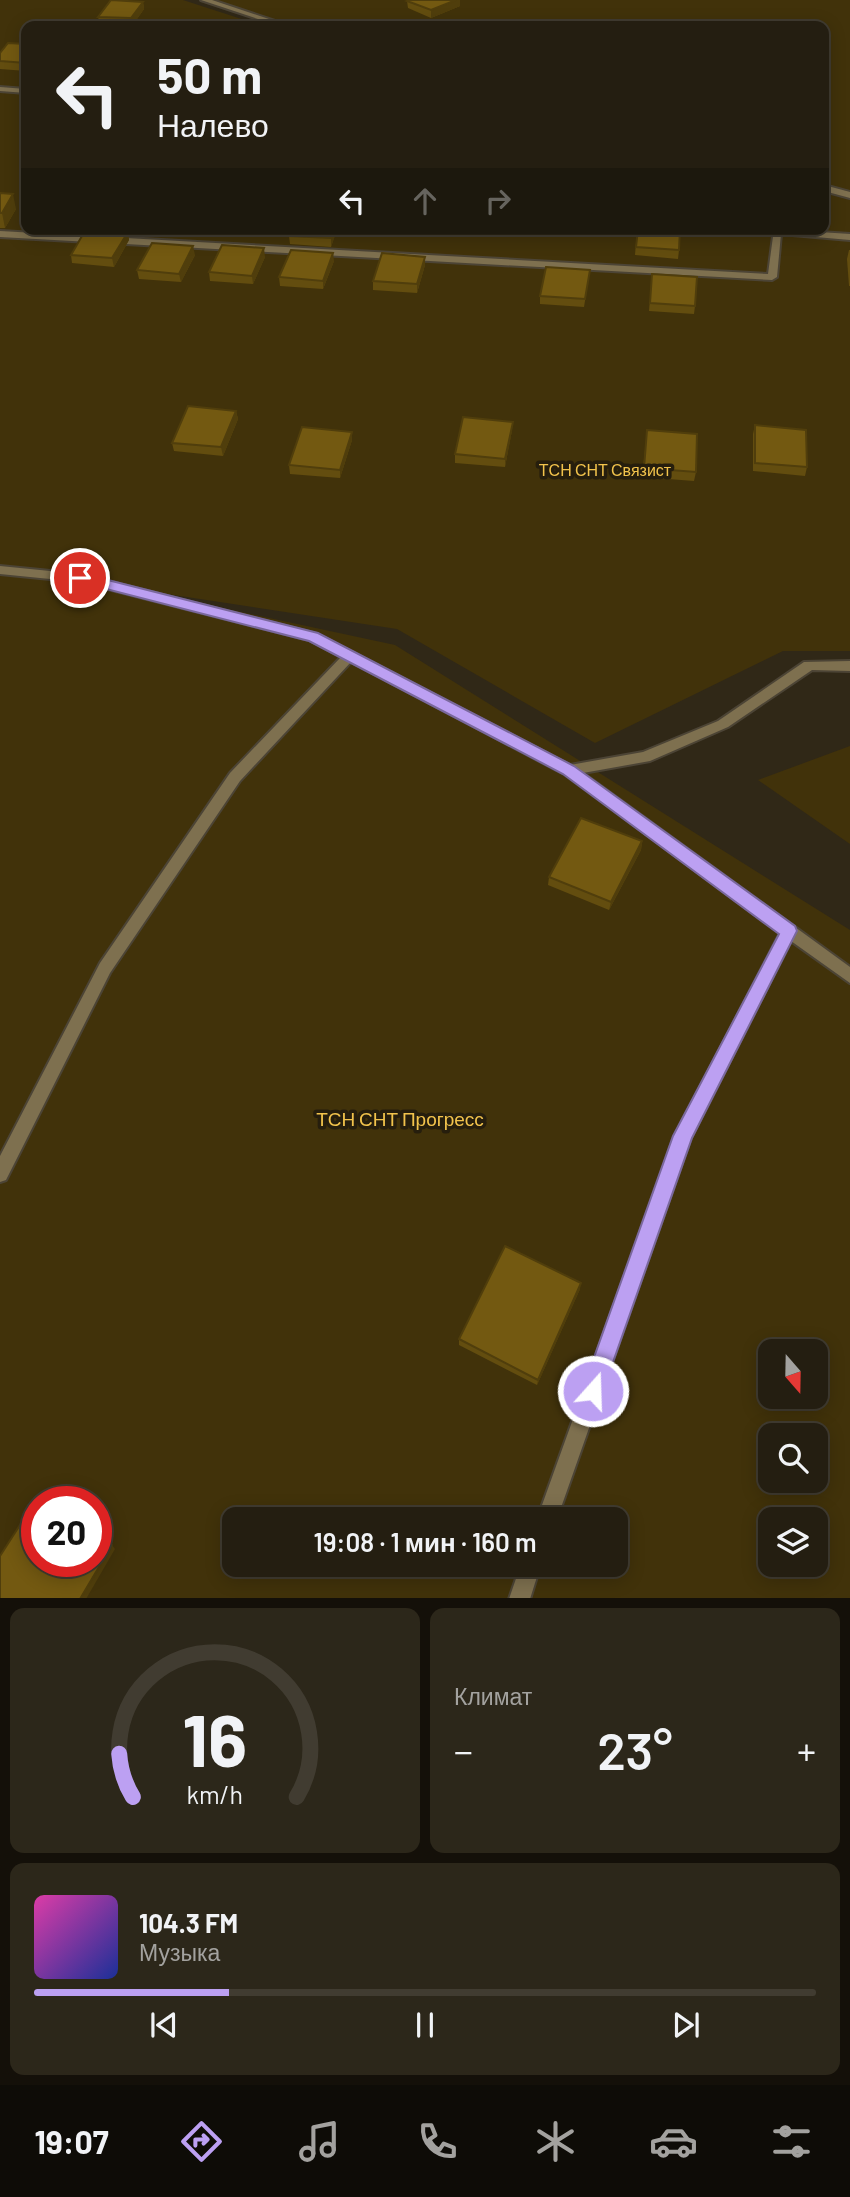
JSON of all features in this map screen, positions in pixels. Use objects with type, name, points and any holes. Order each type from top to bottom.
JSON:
[{"type":"lane","points":[[205,0],[270,21]]},
{"type":"lane","points":[[0,89],[21,91]]},
{"type":"lane","points":[[829,189],[850,195]]},
{"type":"lane","points":[[0,234],[772,276],[777,235]]},
{"type":"lane","points":[[826,235],[850,237]]},
{"type":"lane","points":[[0,570],[93,581],[313,637],[569,770],[850,976]]},
{"type":"lane","points":[[0,1174],[113,957],[235,777],[350,656]]},
{"type":"lane","points":[[569,770],[645,757],[712,729],[809,665],[850,666]]},
{"type":"lane","points":[[551,1507],[683,1136],[789,931]]},
{"type":"lane","points":[[519,1598],[526,1577]]},
{"type":"green space","name":"ТСН СНТ Прогресс","points":[[0,0],[183,0],[248,21],[21,21],[21,235],[829,235],[829,194],[850,200],[850,651],[783,651],[595,743],[397,629],[134,589],[395,645],[850,930],[850,1598],[0,1598]]},
{"type":"green space","points":[[207,0],[850,0],[850,191],[829,185],[829,21],[272,21]]},
{"type":"green space","points":[[850,746],[850,844],[758,780]]},
{"type":"building","points":[[111,0],[143,2],[131,18],[98,17]]},
{"type":"building","points":[[456,0],[431,10],[407,1]]},
{"type":"building","points":[[8,43],[21,44],[21,63],[0,61],[0,53]]},
{"type":"building","points":[[0,193],[13,194],[2,213],[0,213]]},
{"type":"building","points":[[83,235],[126,235],[112,258],[71,255]]},
{"type":"building","points":[[289,235],[332,235],[331,238]]},
{"type":"building","points":[[637,235],[680,235],[679,250],[636,247]]},
{"type":"building","points":[[152,243],[193,246],[179,274],[137,270]]},
{"type":"building","points":[[222,245],[264,248],[252,276],[209,272]]},
{"type":"building","points":[[291,250],[333,253],[323,281],[279,277]]},
{"type":"building","points":[[382,253],[425,257],[417,284],[373,281]]},
{"type":"building","points":[[546,267],[590,270],[585,299],[540,296]]},
{"type":"building","points":[[652,274],[697,277],[695,306],[650,303]]},
{"type":"building","points":[[188,406],[236,411],[221,447],[172,443]]},
{"type":"building","points":[[463,417],[513,422],[505,459],[455,454]]},
{"type":"building","points":[[755,425],[806,430],[807,467],[755,463]]},
{"type":"building","points":[[302,427],[352,432],[340,470],[289,465]]},
{"type":"building","points":[[647,430],[697,434],[696,472],[644,468]]},
{"type":"building","points":[[581,818],[642,841],[611,902],[549,877]]},
{"type":"building","points":[[505,1246],[581,1283],[538,1380],[459,1339]]},
{"type":"building","points":[[21,1523],[21,1577],[93,1577],[81,1598],[0,1598],[0,1556]]},
{"type":"route","points":[[80,578],[313,637],[569,770],[789,931],[683,1136],[593,1391]]},
{"type":"park label","name":"ТСН СНТ Связист","points":[[605,470]]}]
